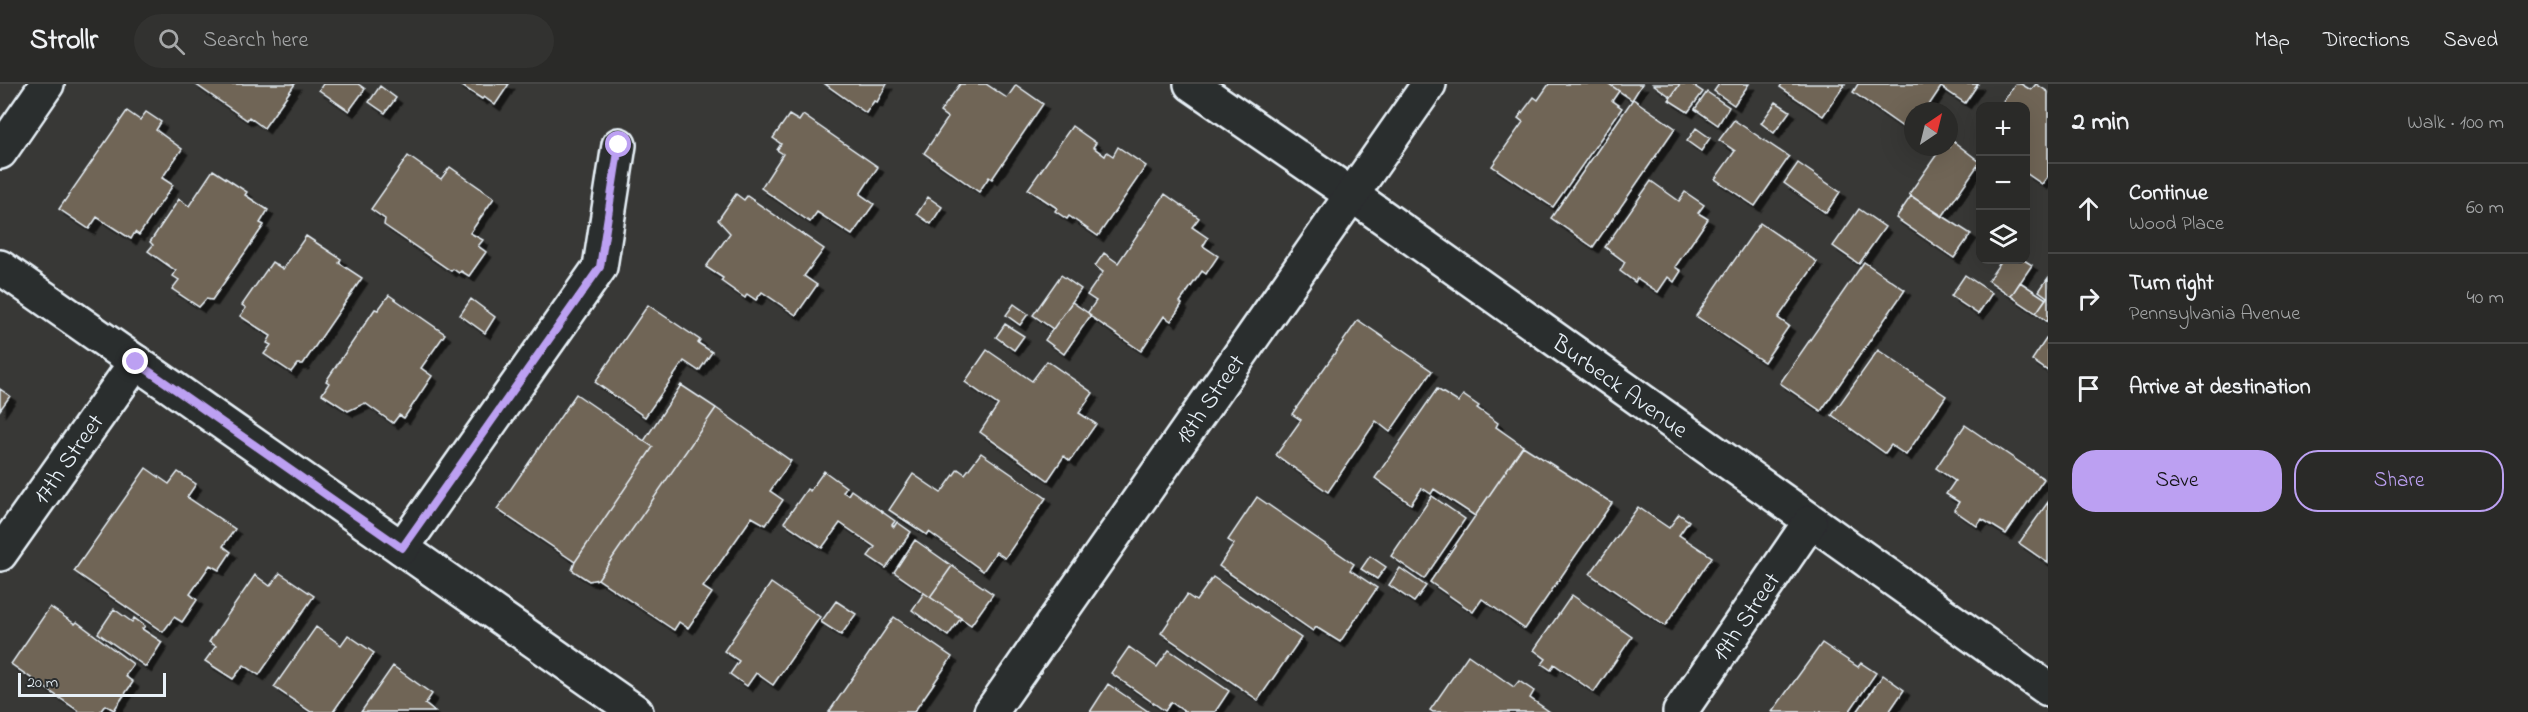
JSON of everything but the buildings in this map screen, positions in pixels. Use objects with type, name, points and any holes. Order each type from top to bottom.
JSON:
[{"type":"street","points":[[0,152],[47,84]]},
{"type":"street","name":"Burbeck Avenue","points":[[1191,84],[1352,195],[2048,689]]},
{"type":"street","name":"18th Street","points":[[991,712],[1429,84]]},
{"type":"street","points":[[402,548],[600,267],[619,145]]},
{"type":"street","points":[[0,267],[636,712]]},
{"type":"street","name":"17th Street","points":[[0,554],[136,362]]},
{"type":"street","name":"19th Street","points":[[1680,712],[1810,522]]},
{"type":"route","points":[[136,362],[402,548],[600,267],[619,145]]}]
